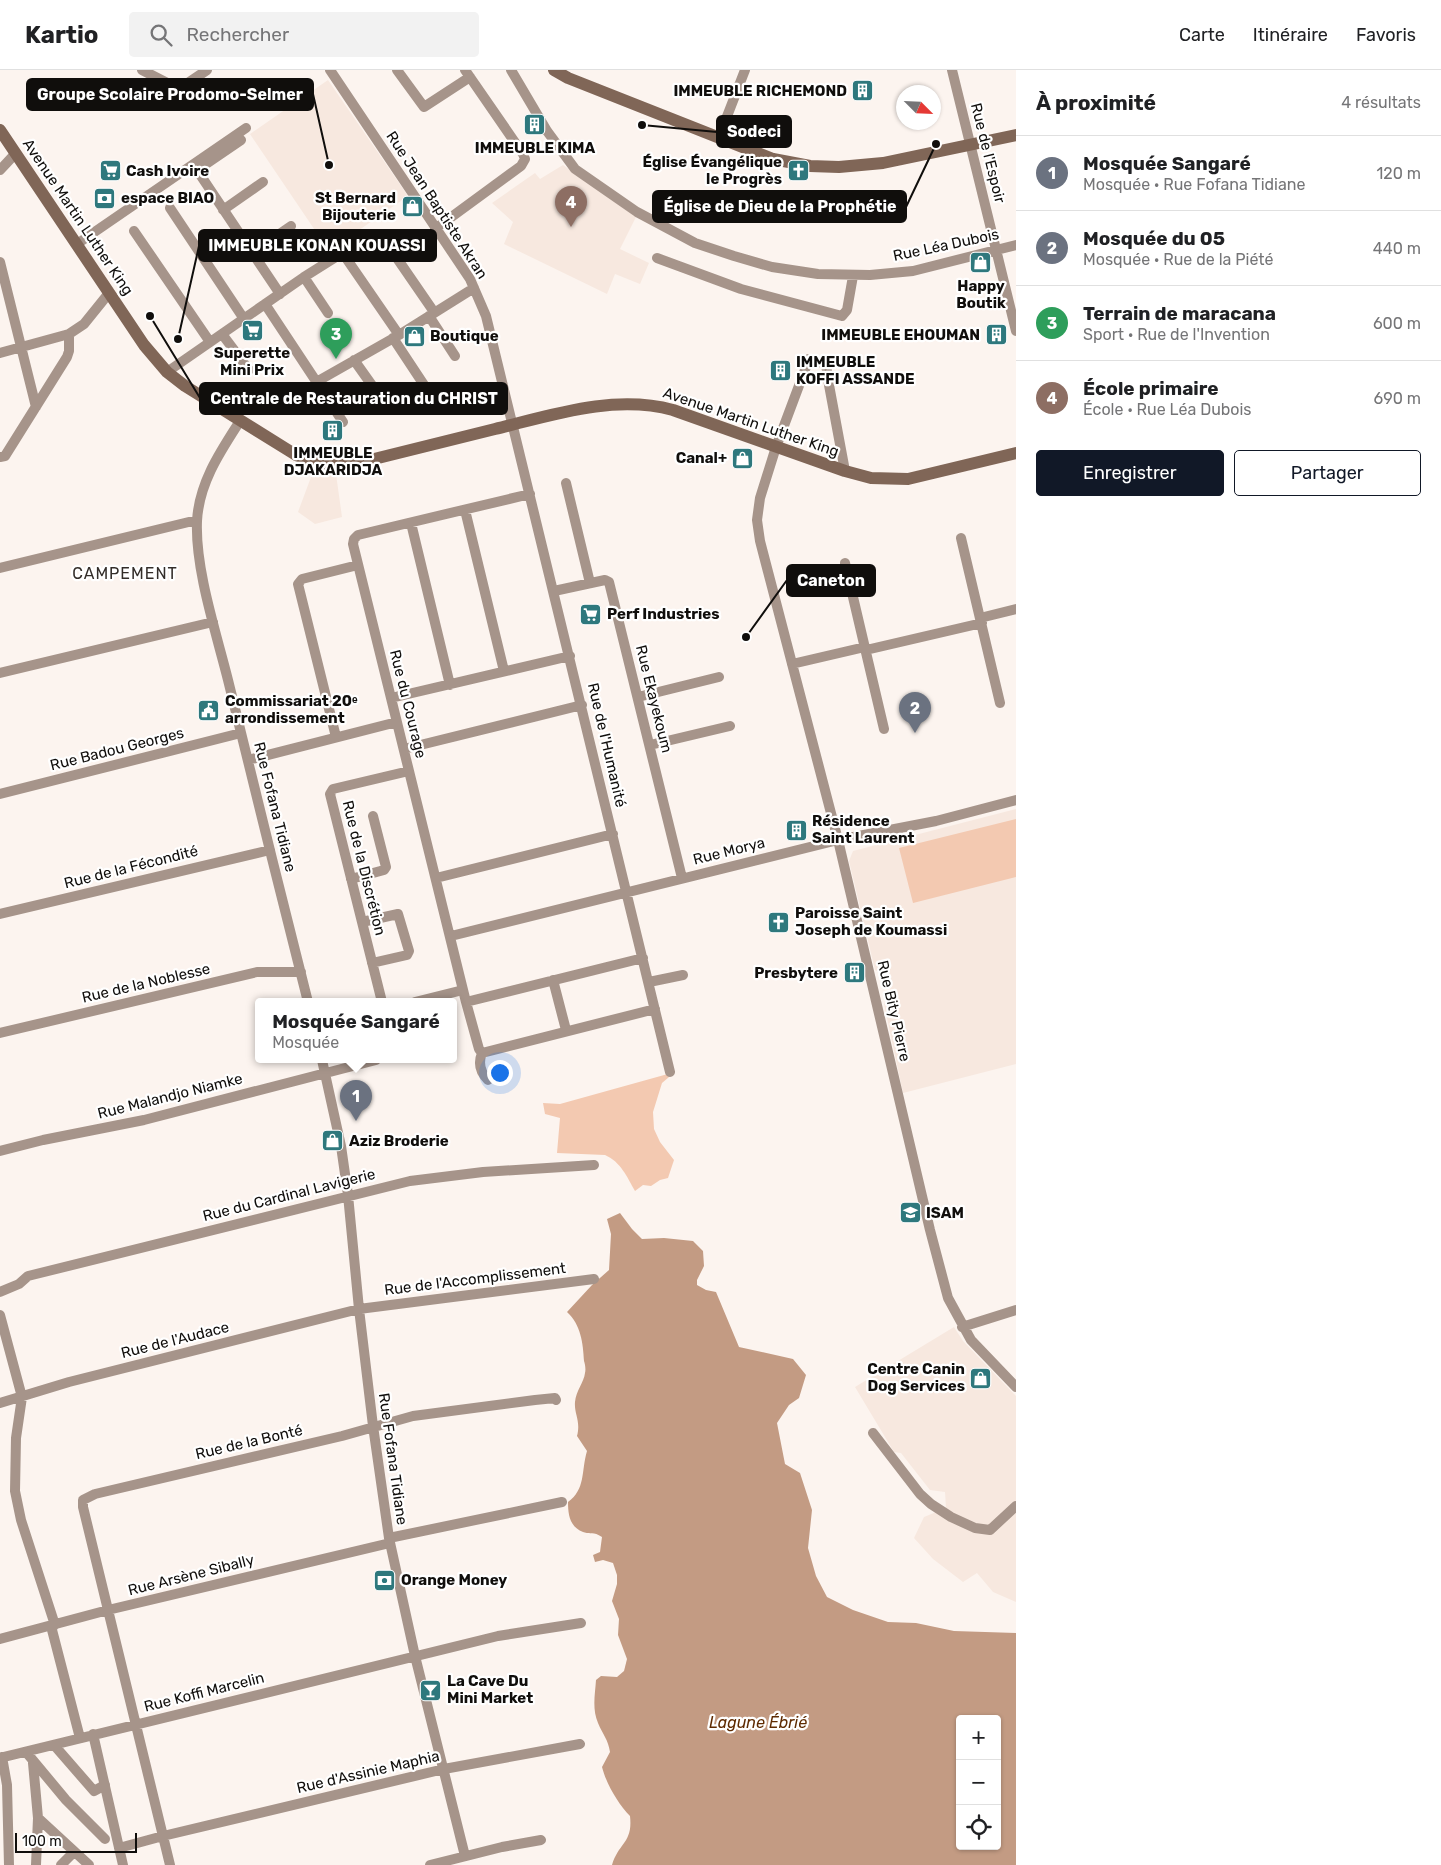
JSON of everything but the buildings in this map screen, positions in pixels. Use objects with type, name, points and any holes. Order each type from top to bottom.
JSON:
[{"type":"street","points":[[142,70],[179,89],[207,70]]},
{"type":"street","points":[[397,70],[424,106],[467,73],[524,154],[525,159],[521,166],[435,229]]},
{"type":"street","name":"Rue Léa Dubois","points":[[512,70],[547,131],[575,169],[637,212],[695,243],[734,256],[795,271],[853,276],[913,271],[1016,246]]},
{"type":"street","points":[[554,70],[568,78],[773,159],[810,166],[839,167],[883,164],[1016,135]]},
{"type":"street","points":[[719,137],[745,70]]},
{"type":"street","name":"Rue de l'Espoir","points":[[952,70],[1016,331]]},
{"type":"street","name":"Rue Jean Baptiste Akran","points":[[335,72],[474,288],[486,316],[513,425]]},
{"type":"street","points":[[77,244],[246,128]]},
{"type":"street","name":"Avenue Martin Luther King","points":[[0,130],[144,345],[167,372],[185,386],[240,421],[296,455],[310,461],[336,465],[362,462],[597,406],[642,404],[673,410],[776,447],[871,478],[908,479],[1016,453]]},
{"type":"street","points":[[241,140],[197,170],[280,294]]},
{"type":"street","points":[[0,170],[16,154]]},
{"type":"street","points":[[223,210],[262,182]]},
{"type":"street","points":[[170,208],[244,319]]},
{"type":"street","points":[[252,252],[291,226]]},
{"type":"street","points":[[134,231],[210,342]]},
{"type":"street","points":[[381,235],[455,356]]},
{"type":"street","points":[[167,372],[339,255],[346,258],[432,397]]},
{"type":"street","points":[[657,258],[741,289],[842,316],[847,310],[853,276]]},
{"type":"street","points":[[0,262],[36,407]]},
{"type":"street","points":[[304,277],[328,313]]},
{"type":"street","points":[[318,381],[474,288]]},
{"type":"street","points":[[0,353],[69,334],[84,324],[109,293]]},
{"type":"street","points":[[265,304],[318,381],[343,422]]},
{"type":"street","points":[[0,457],[5,456],[67,358],[69,334]]},
{"type":"street","points":[[222,334],[249,370]]},
{"type":"street","name":"Rue Bity Pierre","points":[[846,471],[826,364],[809,359],[806,362],[776,447],[760,498],[757,520],[760,541],[838,840],[934,1247],[948,1298],[962,1327],[971,1340],[1016,1387]]},
{"type":"street","points":[[354,360],[386,405]]},
{"type":"street","name":"Rue Fofana Tidiane","points":[[240,421],[216,459],[203,488],[197,520],[197,545],[213,622],[307,998]]},
{"type":"street","name":"Rue de l'Humanité","points":[[513,425],[670,1072]]},
{"type":"street","points":[[566,483],[590,583]]},
{"type":"street","name":"Rue du Courage","points":[[488,1080],[480,1068],[482,1052],[479,1049],[466,1002],[353,544],[354,539],[358,535],[530,494]]},
{"type":"street","points":[[465,510],[504,671]]},
{"type":"street","points":[[0,568],[197,520]]},
{"type":"street","points":[[411,523],[450,685]]},
{"type":"street","points":[[961,538],[1000,703]]},
{"type":"street","points":[[844,563],[884,728]]},
{"type":"street","points":[[336,737],[298,584],[302,579],[358,565]]},
{"type":"street","name":"Rue Ekayekoum","points":[[554,591],[606,580],[609,582],[682,878]]},
{"type":"street","points":[[792,664],[865,649],[981,621],[1016,609]]},
{"type":"street","points":[[0,673],[213,622]]},
{"type":"street","points":[[391,698],[570,656]]},
{"type":"street","points":[[638,696],[719,677]]},
{"type":"street","points":[[404,749],[582,705]]},
{"type":"street","points":[[248,760],[397,722]]},
{"type":"street","points":[[650,745],[730,726]]},
{"type":"street","name":"Rue Badou Georges","points":[[0,794],[241,733]]},
{"type":"street","name":"Rue de la Discrétion","points":[[381,998],[330,792],[409,771]]},
{"type":"street","name":"Rue Morya","points":[[451,936],[838,840],[936,821],[1016,800]]},
{"type":"street","points":[[352,879],[386,868],[373,816]]},
{"type":"street","points":[[436,878],[613,834]]},
{"type":"street","name":"Rue de la Fécondité","points":[[0,914],[270,850]]},
{"type":"street","points":[[362,922],[398,914],[409,950],[407,955],[372,963]]},
{"type":"street","points":[[466,1002],[643,958]]},
{"type":"street","name":"Rue de la Noblesse","points":[[0,1033],[257,972],[301,972]]},
{"type":"street","points":[[649,982],[683,975]]},
{"type":"street","points":[[554,980],[566,1030]]},
{"type":"street","points":[[431,998],[463,990]]},
{"type":"street","points":[[482,1052],[655,1009]]},
{"type":"street","name":"Rue Fofana Tidiane","points":[[323,1063],[348,1195],[359,1310],[389,1540],[415,1656],[465,1856]]},
{"type":"street","name":"Rue Malandjo Niamke","points":[[0,1151],[43,1140],[144,1120],[364,1063]]},
{"type":"street","name":"Rue du Cardinal Lavigerie","points":[[0,1292],[19,1284],[28,1276],[410,1181],[483,1172],[594,1165]]},
{"type":"street","name":"Rue de l'Accomplissement","points":[[359,1310],[594,1279]]},
{"type":"street","name":"Rue de l'Audace","points":[[0,1402],[69,1382],[359,1310]]},
{"type":"street","points":[[962,1327],[1016,1310]]},
{"type":"street","points":[[0,1315],[22,1397],[16,1438],[15,1492],[21,1520],[53,1625],[80,1738]]},
{"type":"street","name":"Rue de la Bonté","points":[[108,1610],[83,1507],[83,1500],[90,1496],[422,1415],[535,1400],[555,1398],[556,1400]]},
{"type":"street","points":[[873,1433],[920,1494],[951,1517],[974,1528],[990,1530],[1016,1506]]},
{"type":"street","name":"Rue Arsène Sibally","points":[[0,1639],[389,1540],[562,1502]]},
{"type":"street","points":[[108,1610],[170,1865]]},
{"type":"street","name":"Rue Koffi Marcelin","points":[[1,1757],[498,1636],[581,1623]]},
{"type":"street","points":[[93,1734],[123,1865]]},
{"type":"street","name":"Rue d'Assinie Maphia","points":[[119,1848],[444,1769],[580,1744]]},
{"type":"street","points":[[54,1745],[94,1791],[105,1785]]},
{"type":"street","points":[[26,1752],[66,1800],[104,1839]]},
{"type":"street","points":[[1,1757],[7,1785],[9,1865]]},
{"type":"street","points":[[34,1763],[38,1818],[36,1865]]},
{"type":"street","points":[[38,1818],[89,1865]]},
{"type":"street","points":[[430,1865],[541,1840]]},
{"type":"street","points":[[61,1865],[74,1852]]},
{"type":"shaded area","points":[[328,80],[408,196],[329,251],[250,134]]},
{"type":"shaded area","points":[[563,165],[636,217],[620,249],[649,263],[640,284],[615,274],[607,294],[504,244],[513,222],[492,203],[535,173],[540,179]]},
{"type":"shaded area","points":[[314,469],[336,474],[342,517],[315,524],[298,512]]},
{"type":"shaded area","points":[[1016,809],[1016,1064],[903,1093],[884,1004],[891,987],[890,978],[875,970],[849,861],[853,851]]},
{"type":"shaded area","points":[[1016,819],[1016,877],[913,903],[899,848]]},
{"type":"shaded area","points":[[675,1072],[662,1083],[653,1112],[654,1129],[660,1142],[674,1160],[668,1178],[660,1180],[651,1186],[643,1185],[635,1191],[619,1166],[605,1155],[557,1153],[560,1118],[545,1114],[543,1103],[560,1104]]},
{"type":"shaded area","points":[[954,1327],[963,1341],[1016,1396],[1016,1602],[993,1592],[977,1573],[963,1582],[933,1559],[914,1538],[924,1517],[946,1508],[945,1492],[930,1490],[901,1453],[894,1452],[855,1387]]},
{"type":"water","name":"Lagune Ébrié","points":[[620,1213],[642,1239],[664,1238],[693,1241],[703,1251],[704,1266],[697,1280],[697,1285],[706,1290],[716,1292],[739,1347],[793,1359],[806,1375],[799,1398],[789,1405],[777,1423],[785,1464],[800,1473],[812,1510],[808,1548],[816,1576],[827,1597],[853,1610],[888,1622],[916,1623],[954,1631],[1016,1633],[1016,1865],[612,1865],[629,1832],[630,1816],[609,1786],[602,1767],[610,1752],[607,1740],[596,1718],[594,1702],[596,1680],[601,1676],[617,1677],[624,1671],[627,1659],[618,1635],[619,1619],[612,1601],[617,1584],[617,1575],[613,1563],[603,1560],[595,1562],[593,1555],[600,1552],[602,1537],[579,1530],[575,1527],[569,1516],[568,1502],[578,1491],[587,1451],[577,1436],[578,1426],[575,1406],[578,1390],[585,1371],[583,1348],[578,1328],[567,1312],[609,1270],[611,1234],[607,1219]]},
{"type":"place","name":"IMMEUBLE RICHEMOND","points":[[863,91]]},
{"type":"place","name":"IMMEUBLE KIMA","points":[[535,125]]},
{"type":"place","name":"Sodeci","points":[[642,125]]},
{"type":"place","name":"Église de Dieu de la Prophétie","points":[[936,144]]},
{"type":"place","name":"Groupe Scolaire Prodomo-Selmer","points":[[329,165]]},
{"type":"place","name":"Cash Ivoire","points":[[110,171]]},
{"type":"place","name":"Église Évangélique le Progrès","points":[[798,171]]},
{"type":"place","name":"espace BIAO","points":[[105,198]]},
{"type":"place","name":"St Bernard Bijouterie","points":[[412,207]]},
{"type":"place","name":"École primaire","points":[[571,227]]},
{"type":"place","name":"Happy Boutik","points":[[981,263]]},
{"type":"place","name":"Centrale de Restauration du CHRIST","points":[[150,316]]},
{"type":"place","name":"Superette Mini Prix","points":[[252,330]]},
{"type":"place","name":"IMMEUBLE EHOUMAN","points":[[996,335]]},
{"type":"place","name":"Boutique","points":[[414,336]]},
{"type":"place","name":"IMMEUBLE KONAN KOUASSI","points":[[178,339]]},
{"type":"place","name":"Terrain de maracana","points":[[336,359]]},
{"type":"place","name":"IMMEUBLE KOFFI ASSANDE","points":[[780,371]]},
{"type":"place","name":"IMMEUBLE DJAKARIDJA","points":[[333,430]]},
{"type":"place","name":"Canal+","points":[[743,458]]},
{"type":"place","name":"Perf Industries","points":[[591,614]]},
{"type":"place","name":"Caneton","points":[[746,637]]},
{"type":"place","name":"Commissariat 20ᵉ arrondissement","points":[[209,710]]},
{"type":"place","name":"Mosquée du 05","points":[[915,733]]},
{"type":"place","name":"Résidence Saint Laurent","points":[[796,830]]},
{"type":"place","name":"Paroisse Saint Joseph de Koumassi","points":[[779,922]]},
{"type":"place","name":"Presbytere","points":[[854,973]]},
{"type":"place","name":"Mosquée Sangaré","points":[[356,1121]]},
{"type":"place","name":"Aziz Broderie","points":[[333,1141]]},
{"type":"place","name":"ISAM","points":[[910,1213]]},
{"type":"place","name":"Centre Canin Dog Services","points":[[981,1378]]},
{"type":"place","name":"Orange Money","points":[[385,1580]]},
{"type":"place","name":"La Cave Du Mini Market","points":[[431,1690]]},
{"type":"district","name":"CAMPEMENT","points":[[125,573]]}]
